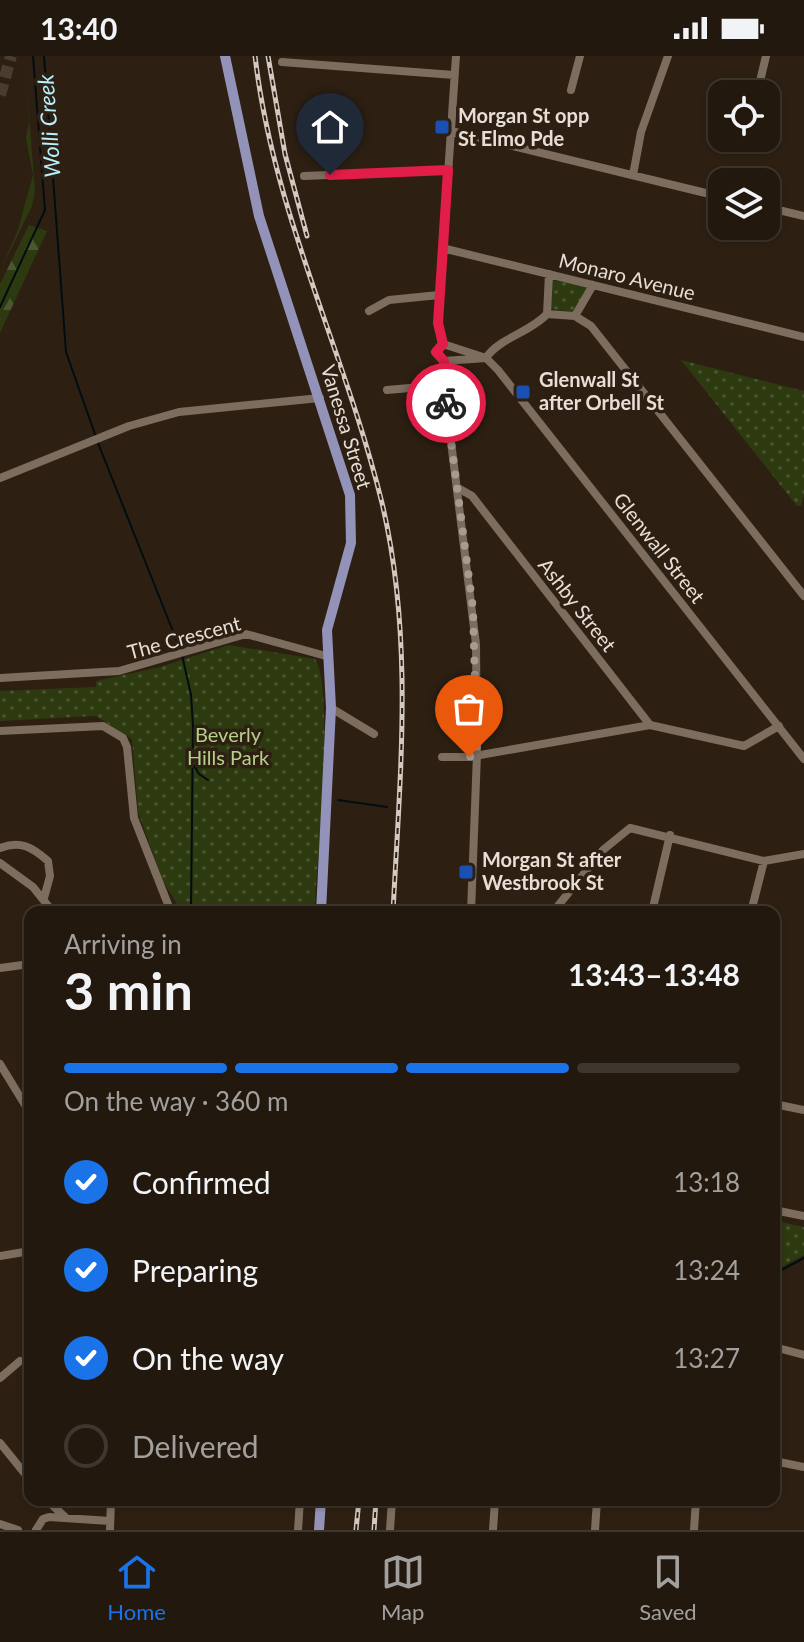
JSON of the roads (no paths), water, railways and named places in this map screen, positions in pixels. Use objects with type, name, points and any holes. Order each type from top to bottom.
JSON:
[{"type":"main road","name":"Vanessa Street","points":[[225,56],[259,216],[346,478],[352,523],[346,563],[331,611],[326,656],[331,708],[321,906]]},
{"type":"main road","points":[[319,1530],[321,1506]]},
{"type":"street","points":[[456,56],[438,331],[453,353],[446,361],[444,385],[473,609],[477,754],[471,906]]},
{"type":"street","points":[[571,90],[580,56]]},
{"type":"street","points":[[633,175],[641,132],[668,56]]},
{"type":"street","points":[[760,80],[766,56]]},
{"type":"street","points":[[282,62],[454,75]]},
{"type":"street","points":[[451,131],[708,194]]},
{"type":"street","points":[[304,176],[448,170]]},
{"type":"street","points":[[780,210],[804,216]]},
{"type":"street","name":"Monaro Avenue","points":[[442,248],[804,337]]},
{"type":"street","points":[[547,314],[549,274]]},
{"type":"street","points":[[575,316],[593,285]]},
{"type":"street","points":[[369,311],[389,300],[439,295]]},
{"type":"street","points":[[447,345],[436,352],[446,361],[486,358],[547,314],[575,316],[596,331],[804,596]]},
{"type":"street","points":[[447,345],[486,358]]},
{"type":"street","name":"Glenwall Street","points":[[486,358],[804,759]]},
{"type":"street","points":[[387,390],[444,385]]},
{"type":"street","points":[[0,478],[96,439],[179,412],[320,398]]},
{"type":"street","name":"Ashby Street","points":[[458,488],[469,492],[479,504],[650,725]]},
{"type":"street","points":[[460,506],[479,504]]},
{"type":"street","name":"The Crescent","points":[[0,678],[119,671],[190,653],[246,634],[326,656]]},
{"type":"street","points":[[331,708],[374,734]]},
{"type":"street","points":[[442,757],[650,725],[744,746],[779,726]]},
{"type":"street","points":[[0,731],[103,726],[123,738],[127,747],[136,827],[169,906]]},
{"type":"street","points":[[558,906],[603,850],[630,828],[670,835],[764,861],[804,854]]},
{"type":"street","points":[[653,906],[670,835]]},
{"type":"street","points":[[0,848],[17,843],[35,849],[48,861],[50,876],[44,898]]},
{"type":"street","points":[[753,906],[764,861]]},
{"type":"street","points":[[0,863],[22,877],[49,906]]},
{"type":"street","points":[[0,968],[24,965]]},
{"type":"street","points":[[0,1064],[24,1103]]},
{"type":"street","points":[[780,1105],[804,1110]]},
{"type":"street","points":[[780,1211],[804,1216]]},
{"type":"street","points":[[0,1256],[24,1252]]},
{"type":"street","points":[[780,1349],[804,1355]]},
{"type":"street","points":[[0,1378],[20,1361]]},
{"type":"street","points":[[0,1443],[24,1473]]},
{"type":"street","points":[[780,1462],[804,1467]]},
{"type":"street","points":[[48,1506],[49,1517]]},
{"type":"street","points":[[53,1506],[66,1518]]},
{"type":"street","points":[[298,1530],[300,1506]]},
{"type":"street","points":[[390,1530],[392,1506]]},
{"type":"street","points":[[493,1530],[495,1506]]},
{"type":"street","points":[[595,1530],[597,1506]]},
{"type":"street","points":[[694,1530],[696,1506]]},
{"type":"street","points":[[36,1530],[43,1519],[49,1517],[110,1525]]},
{"type":"street","points":[[0,1524],[18,1530]]},
{"type":"waterway","name":"Wolli Creek","points":[[0,307],[45,210],[33,56]]},
{"type":"waterway","name":"Wolli Creek","points":[[44,56],[66,352],[96,437]]},
{"type":"waterway","points":[[98,443],[180,649]]},
{"type":"waterway","points":[[182,655],[191,695],[193,725],[191,906]]},
{"type":"waterway","points":[[193,764],[199,774],[208,780]]},
{"type":"waterway","points":[[338,800],[387,807]]},
{"type":"waterway","points":[[780,1271],[804,1258]]},
{"type":"tunnel","points":[[0,95],[11,56]]},
{"type":"railway","points":[[255,56],[277,170],[367,447],[392,554],[398,605],[402,707],[393,906]]},
{"type":"railway","points":[[268,56],[285,154],[307,236]]},
{"type":"railway","points":[[356,1530],[358,1506]]},
{"type":"railway","points":[[374,1530],[376,1506]]},
{"type":"place","name":"Morgan St opp St Elmo Pde","points":[[442,127]]},
{"type":"place","name":"Glenwall St after Orbell St","points":[[523,392]]},
{"type":"place","name":"Morgan St after Westbrook St","points":[[466,872]]},
{"type":"park label","name":"Beverly Hills Park","points":[[228,746]]}]
